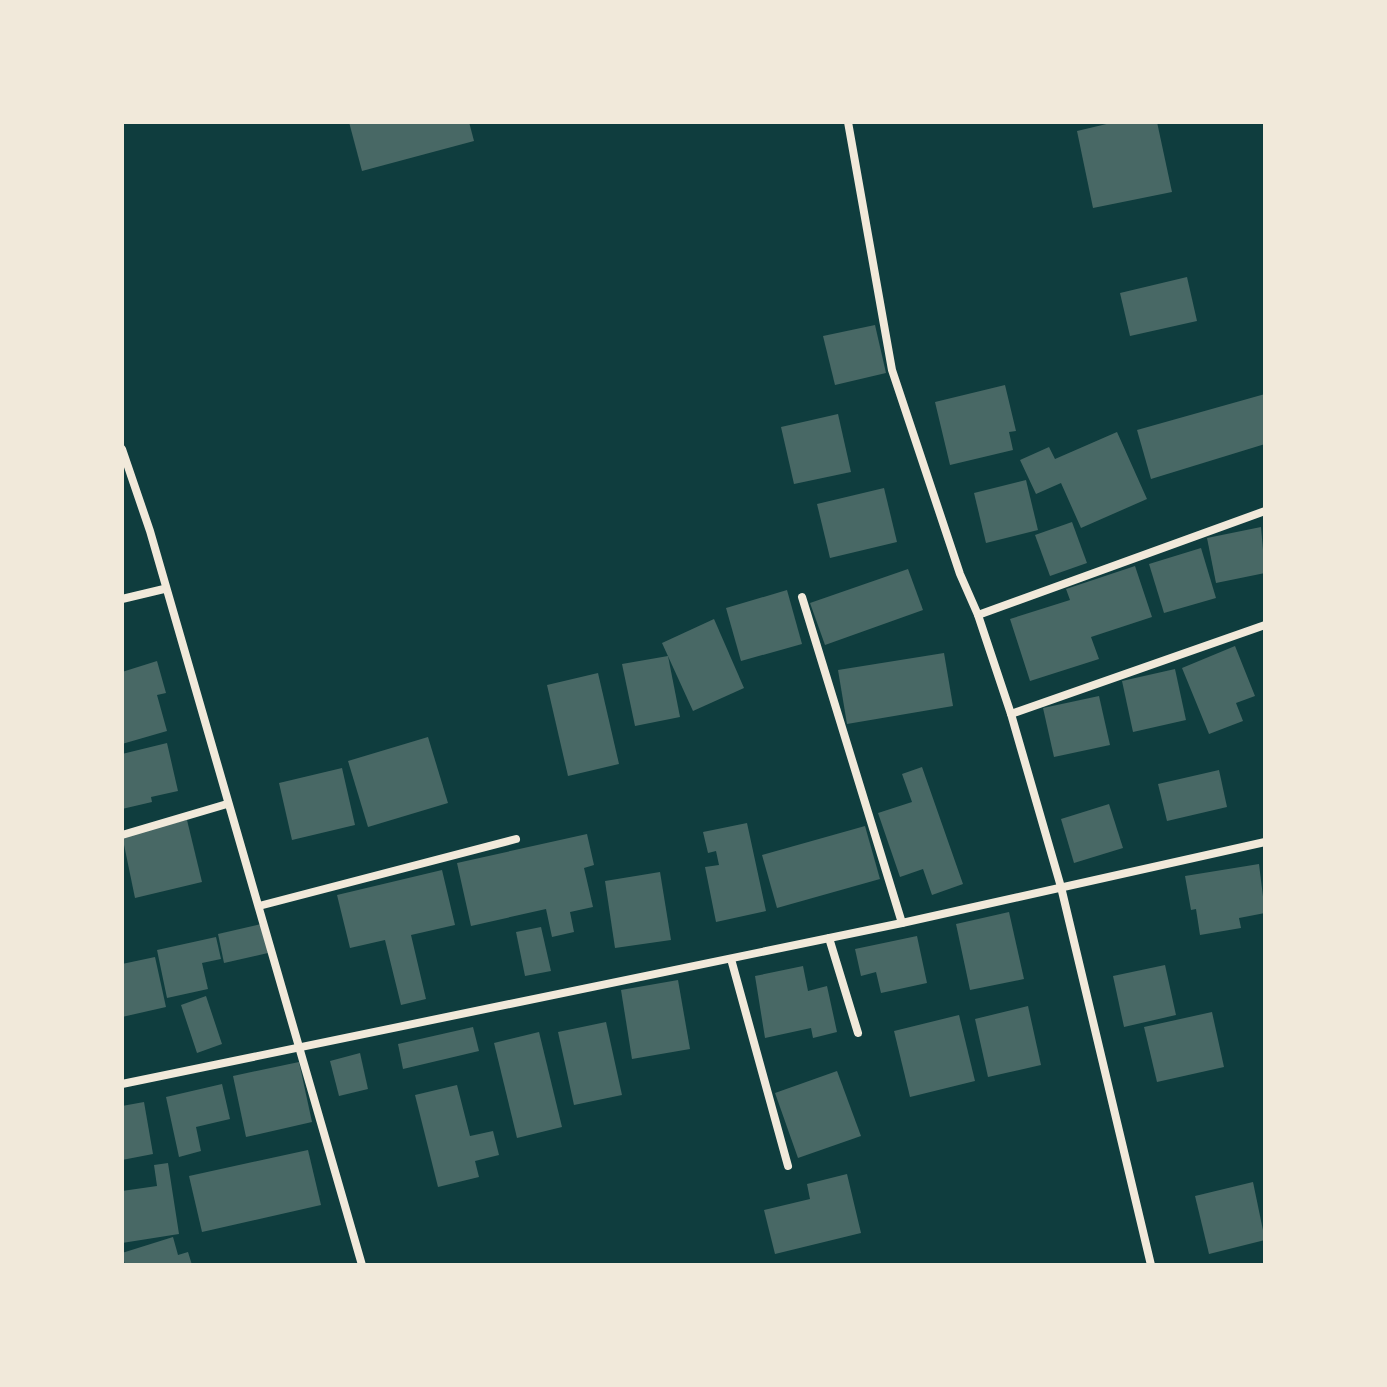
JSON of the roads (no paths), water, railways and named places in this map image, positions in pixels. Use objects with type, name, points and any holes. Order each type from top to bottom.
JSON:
[{"type":"street","points":[[848,122],[892,370],[960,574],[978,615],[1011,714],[1061,887],[1151,1265]]},
{"type":"street","points":[[122,449],[150,531],[164,589],[302,1048],[362,1265]]},
{"type":"street","points":[[978,615],[1265,511]]},
{"type":"street","points":[[122,599],[164,589]]},
{"type":"street","points":[[802,597],[902,923]]},
{"type":"street","points":[[1011,714],[1265,625]]},
{"type":"street","points":[[122,835],[227,804]]},
{"type":"street","points":[[259,906],[516,839]]},
{"type":"street","points":[[122,1084],[902,923],[1265,842]]},
{"type":"street","points":[[829,938],[858,1033]]},
{"type":"street","points":[[731,959],[788,1166]]}]
